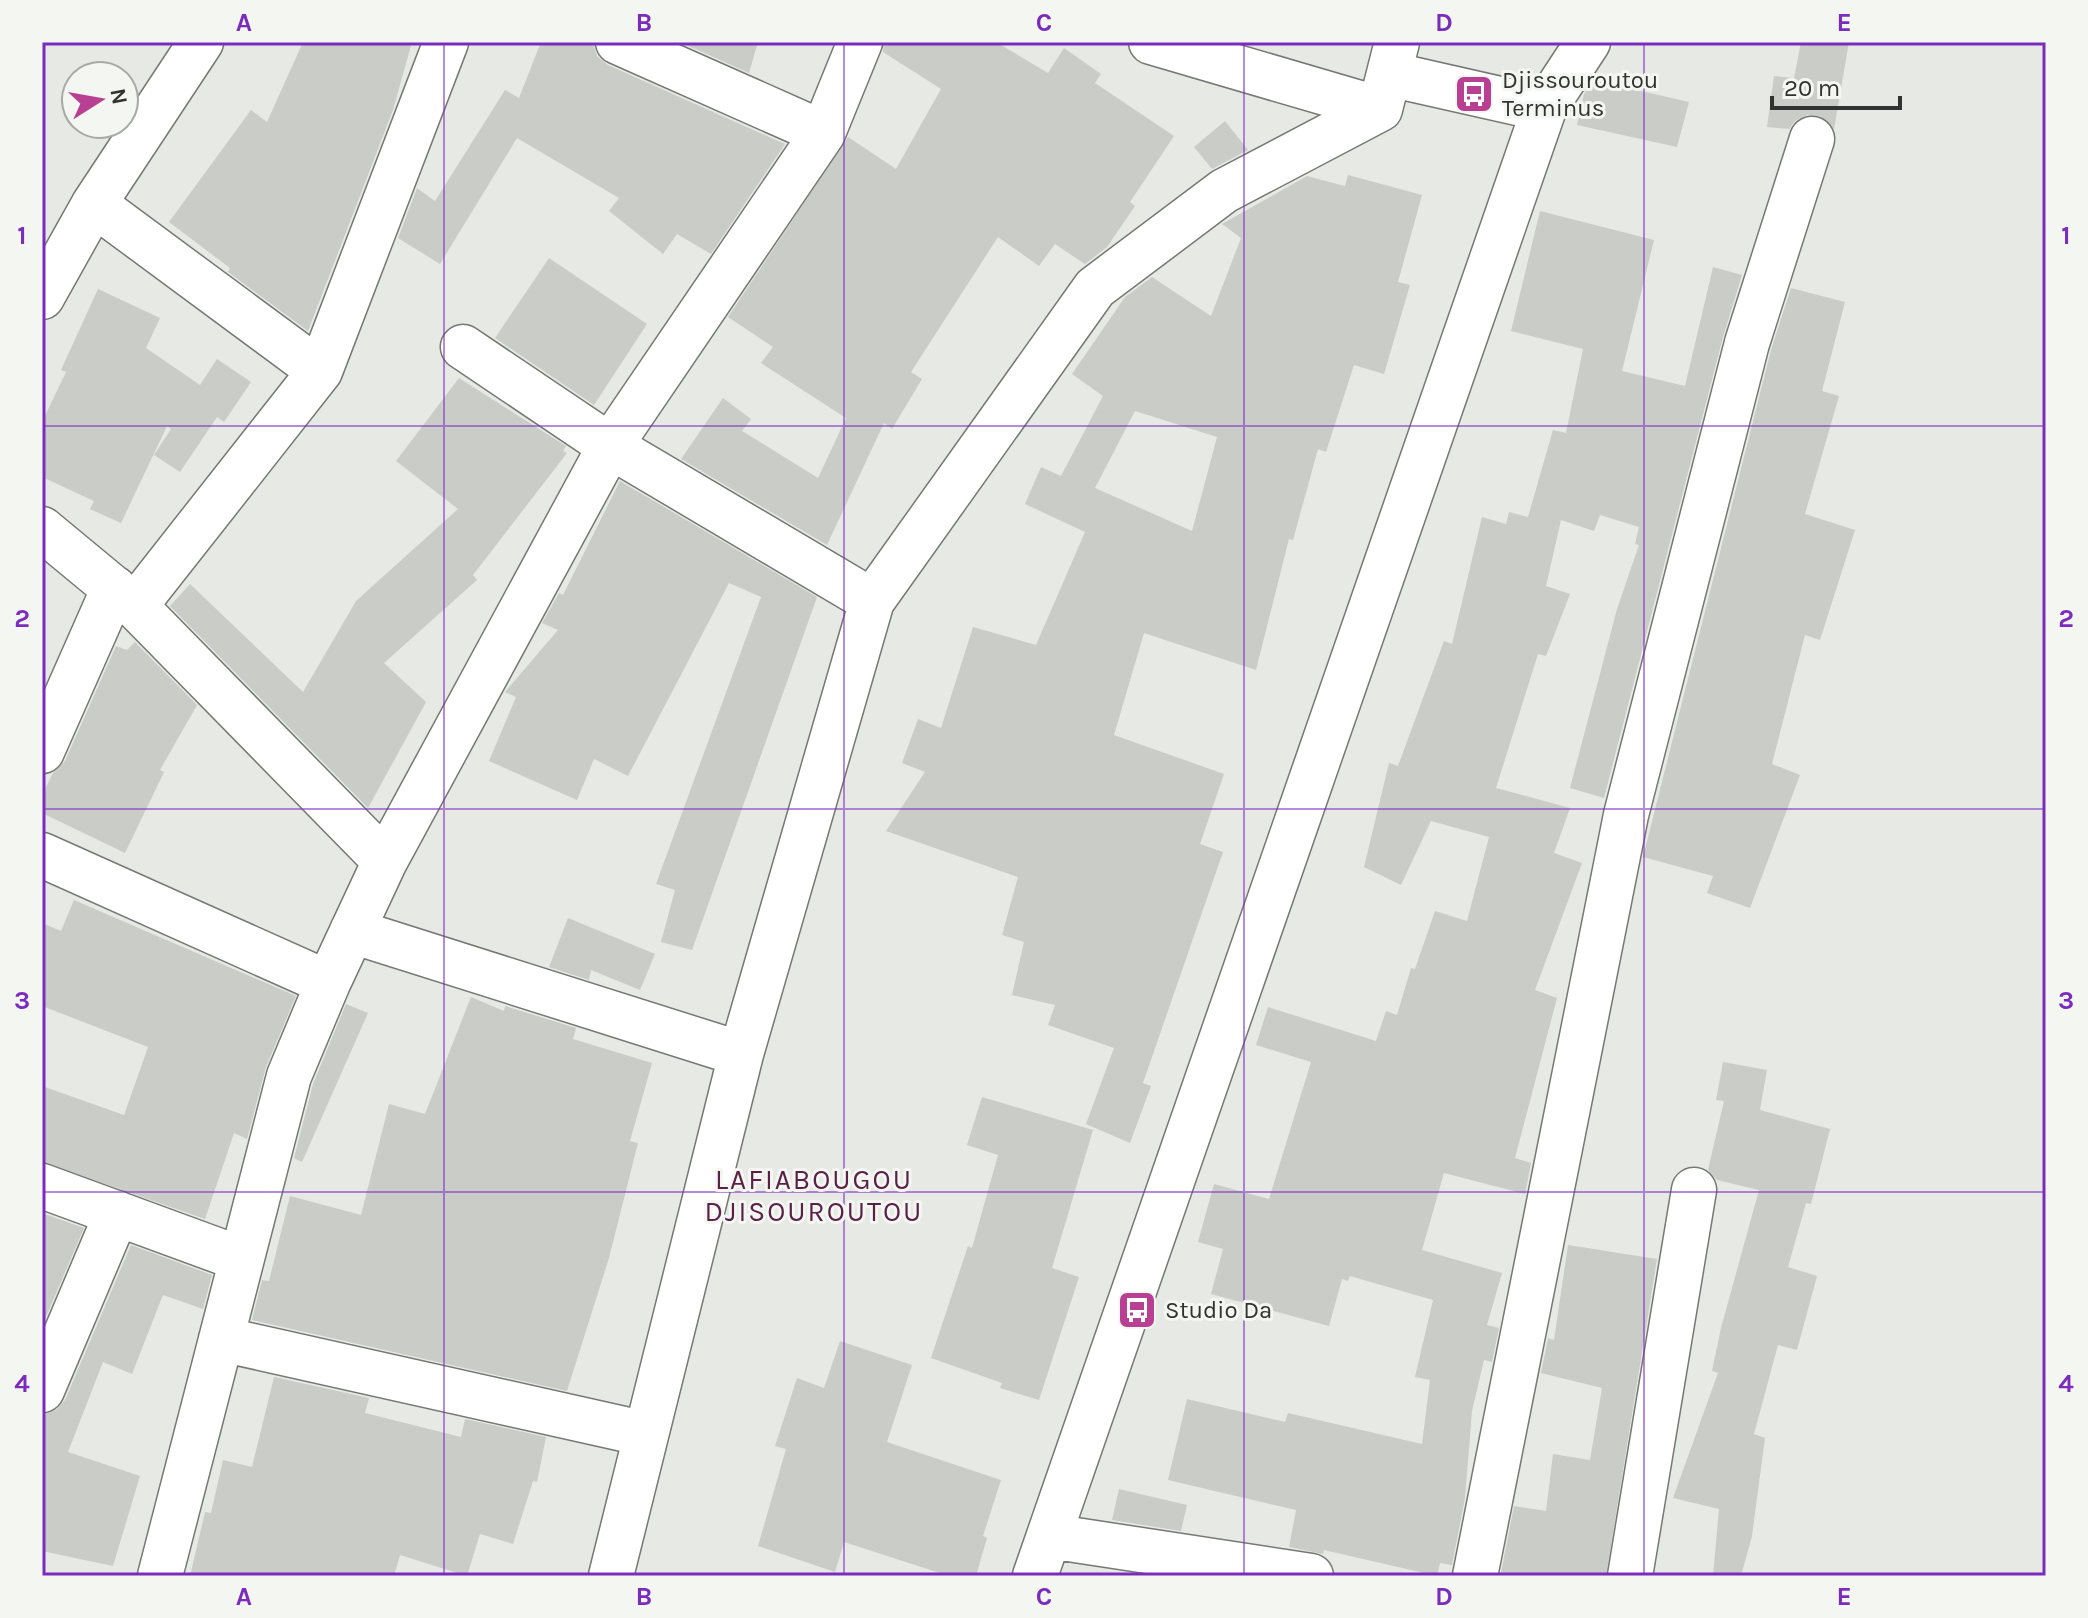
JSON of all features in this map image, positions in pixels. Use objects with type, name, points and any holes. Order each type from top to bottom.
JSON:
[{"type":"street","points":[[42,297],[94,204],[201,42]]},
{"type":"street","points":[[42,751],[124,597],[320,371],[446,42]]},
{"type":"street","points":[[618,42],[823,133]]},
{"type":"street","points":[[160,1576],[289,1076],[328,983],[385,861],[610,446],[823,133],[860,42]]},
{"type":"street","points":[[1151,42],[1389,75],[1544,109]]},
{"type":"street","points":[[1311,1576],[1042,1556],[1544,109],[1588,42]]},
{"type":"street","points":[[611,1576],[741,1054],[872,601],[1095,288],[1224,191],[1389,75]]},
{"type":"street","points":[[1475,1576],[1626,815],[1747,343],[1812,139]]},
{"type":"street","points":[[94,204],[320,371]]},
{"type":"street","points":[[463,347],[610,446],[872,601]]},
{"type":"street","points":[[42,529],[124,597],[385,861]]},
{"type":"street","points":[[42,855],[328,983]]},
{"type":"street","points":[[352,931],[741,1054]]},
{"type":"street","points":[[42,1186],[241,1259]]},
{"type":"street","points":[[1630,1576],[1694,1190]]},
{"type":"street","points":[[42,1390],[117,1213]]},
{"type":"street","points":[[221,1339],[646,1434]]},
{"type":"building","points":[[303,42],[412,42],[393,110],[308,331],[228,272],[230,268],[169,222],[251,110],[267,122]]},
{"type":"building","points":[[541,42],[593,42],[597,56],[608,65],[785,144],[711,254],[677,234],[663,254],[609,211],[619,198],[517,138],[440,264],[398,238],[417,188],[435,201],[505,90],[519,98]]},
{"type":"building","points":[[680,42],[758,42],[749,73]]},
{"type":"building","points":[[884,42],[996,42],[1048,73],[1064,48],[1101,74],[1095,83],[1174,136],[1130,202],[1135,206],[1107,247],[1085,264],[1055,244],[1039,266],[998,237],[911,372],[922,379],[892,429],[884,423],[827,545],[681,459],[723,398],[751,419],[742,431],[818,478],[846,418],[761,363],[773,347],[728,317],[848,137],[896,169],[941,89],[883,52]]},
{"type":"building","points":[[1801,42],[1849,42],[1834,129],[1820,116],[1807,115],[1796,120],[1789,129],[1767,127],[1774,76],[1794,78]]},
{"type":"building","points":[[1593,80],[1689,102],[1677,147],[1577,125],[1584,94]]},
{"type":"building","points":[[1225,121],[1248,150],[1212,169],[1194,147]]},
{"type":"building","points":[[1348,175],[1422,195],[1398,282],[1410,285],[1384,374],[1354,365],[1326,452],[1318,449],[1293,540],[1289,539],[1256,670],[1144,633],[1114,735],[1224,774],[1200,844],[1223,852],[1143,1083],[1151,1086],[1130,1143],[1086,1124],[1114,1048],[1048,1025],[1055,1005],[1012,995],[1024,942],[1002,935],[1018,877],[886,831],[925,772],[902,763],[918,719],[941,728],[973,627],[1036,645],[1085,532],[1025,504],[1041,467],[1061,476],[1103,396],[1072,374],[1125,297],[1152,277],[1211,316],[1241,238],[1222,224],[1307,176],[1345,186]],"holes":[[[1135,411],[1217,437],[1192,531],[1095,488]]]},
{"type":"building","points":[[1540,211],[1654,240],[1622,371],[1685,386],[1713,267],[1742,275],[1723,337],[1604,798],[1570,788],[1617,609],[1639,545],[1635,544],[1639,527],[1600,515],[1594,531],[1561,520],[1546,586],[1570,594],[1546,656],[1538,654],[1496,788],[1570,808],[1554,853],[1582,863],[1535,990],[1557,998],[1515,1158],[1531,1163],[1525,1194],[1444,1173],[1422,1250],[1502,1273],[1487,1325],[1499,1328],[1492,1362],[1484,1360],[1472,1411],[1465,1498],[1452,1565],[1440,1563],[1437,1576],[1324,1550],[1323,1554],[1289,1547],[1296,1510],[1168,1480],[1187,1399],[1285,1422],[1288,1413],[1422,1444],[1430,1380],[1415,1377],[1433,1300],[1350,1276],[1348,1281],[1342,1279],[1329,1326],[1211,1294],[1223,1249],[1198,1242],[1214,1184],[1269,1199],[1311,1062],[1256,1045],[1268,1007],[1376,1041],[1386,1011],[1397,1015],[1411,968],[1415,969],[1435,911],[1467,921],[1489,837],[1431,821],[1401,885],[1364,867],[1389,763],[1398,766],[1444,641],[1452,644],[1482,517],[1506,524],[1509,512],[1528,517],[1553,430],[1566,433],[1583,349],[1511,331]]},
{"type":"building","points":[[549,258],[647,324],[594,405],[495,338]]},
{"type":"building","points":[[1791,288],[1845,302],[1822,391],[1839,396],[1805,514],[1855,530],[1820,640],[1805,635],[1772,764],[1800,775],[1750,908],[1707,893],[1713,876],[1643,857],[1771,350]]},
{"type":"building","points":[[98,289],[160,318],[146,348],[200,385],[217,359],[251,382],[224,422],[217,417],[180,472],[154,455],[171,429],[167,426],[121,523],[90,509],[94,501],[42,477],[42,422],[66,372],[61,370]]},
{"type":"building","points":[[459,378],[566,446],[563,451],[567,453],[473,575],[477,580],[384,663],[426,702],[368,808],[170,606],[190,584],[303,692],[356,601],[458,509],[396,461]]},
{"type":"building","points":[[620,481],[817,597],[692,950],[661,942],[675,890],[656,884],[761,597],[729,583],[628,776],[594,759],[577,800],[489,761],[516,697],[505,692],[558,630],[542,623],[559,593],[563,595]]},
{"type":"building","points":[[135,642],[197,705],[160,770],[164,772],[125,853],[42,813],[42,795],[53,773],[65,761],[116,646],[127,650]]},
{"type":"building","points":[[74,900],[296,996],[266,1067],[247,1139],[234,1133],[205,1219],[42,1162],[42,1086],[124,1115],[148,1047],[42,1006],[42,923],[61,931]]},
{"type":"building","points":[[568,918],[655,954],[640,990],[591,970],[589,980],[549,967]]},
{"type":"building","points":[[471,997],[504,1011],[505,1006],[576,1028],[573,1039],[652,1063],[630,1141],[638,1143],[609,1258],[567,1391],[252,1320],[262,1280],[269,1281],[290,1196],[361,1215],[389,1104],[425,1114]]},
{"type":"building","points":[[346,1004],[368,1013],[302,1162],[294,1158],[313,1084]]},
{"type":"building","points":[[1723,1062],[1767,1070],[1760,1110],[1830,1129],[1811,1204],[1806,1203],[1788,1267],[1817,1276],[1797,1350],[1778,1345],[1754,1434],[1765,1438],[1752,1536],[1741,1576],[1713,1576],[1719,1509],[1673,1498],[1718,1373],[1712,1371],[1721,1328],[1759,1190],[1717,1180],[1708,1170],[1724,1101],[1716,1100]]},
{"type":"building","points":[[982,1097],[1093,1130],[1052,1268],[1079,1277],[1039,1400],[1000,1388],[1002,1383],[931,1358],[968,1246],[972,1248],[998,1155],[967,1145]]},
{"type":"building","points":[[42,1213],[84,1228],[42,1326]]},
{"type":"building","points":[[131,1245],[212,1275],[203,1309],[163,1295],[132,1374],[103,1362],[68,1452],[140,1476],[113,1566],[42,1551],[42,1414],[56,1410],[65,1400]]},
{"type":"building","points":[[1568,1245],[1657,1259],[1606,1576],[1501,1573],[1514,1506],[1546,1511],[1553,1454],[1590,1460],[1602,1388],[1541,1373],[1548,1338],[1554,1340]]},
{"type":"building","points":[[840,1341],[912,1365],[887,1442],[1001,1480],[983,1536],[987,1538],[976,1576],[949,1576],[844,1542],[835,1572],[758,1546],[786,1449],[775,1446],[797,1378],[824,1388]]},
{"type":"building","points":[[274,1377],[369,1398],[365,1413],[461,1437],[465,1419],[546,1437],[537,1482],[533,1481],[513,1544],[480,1534],[467,1576],[400,1555],[394,1576],[190,1576],[205,1512],[211,1513],[223,1460],[252,1467]]},
{"type":"building","points":[[1119,1489],[1187,1505],[1181,1531],[1112,1520]]},
{"type":"place","name":"Djissouroutou Terminus","points":[[1474,94]]},
{"type":"place","name":"Studio Da","points":[[1137,1310]]},
{"type":"district","name":"LAFIABOUGOU DJISOUROUTOU","points":[[814,1195]]}]
